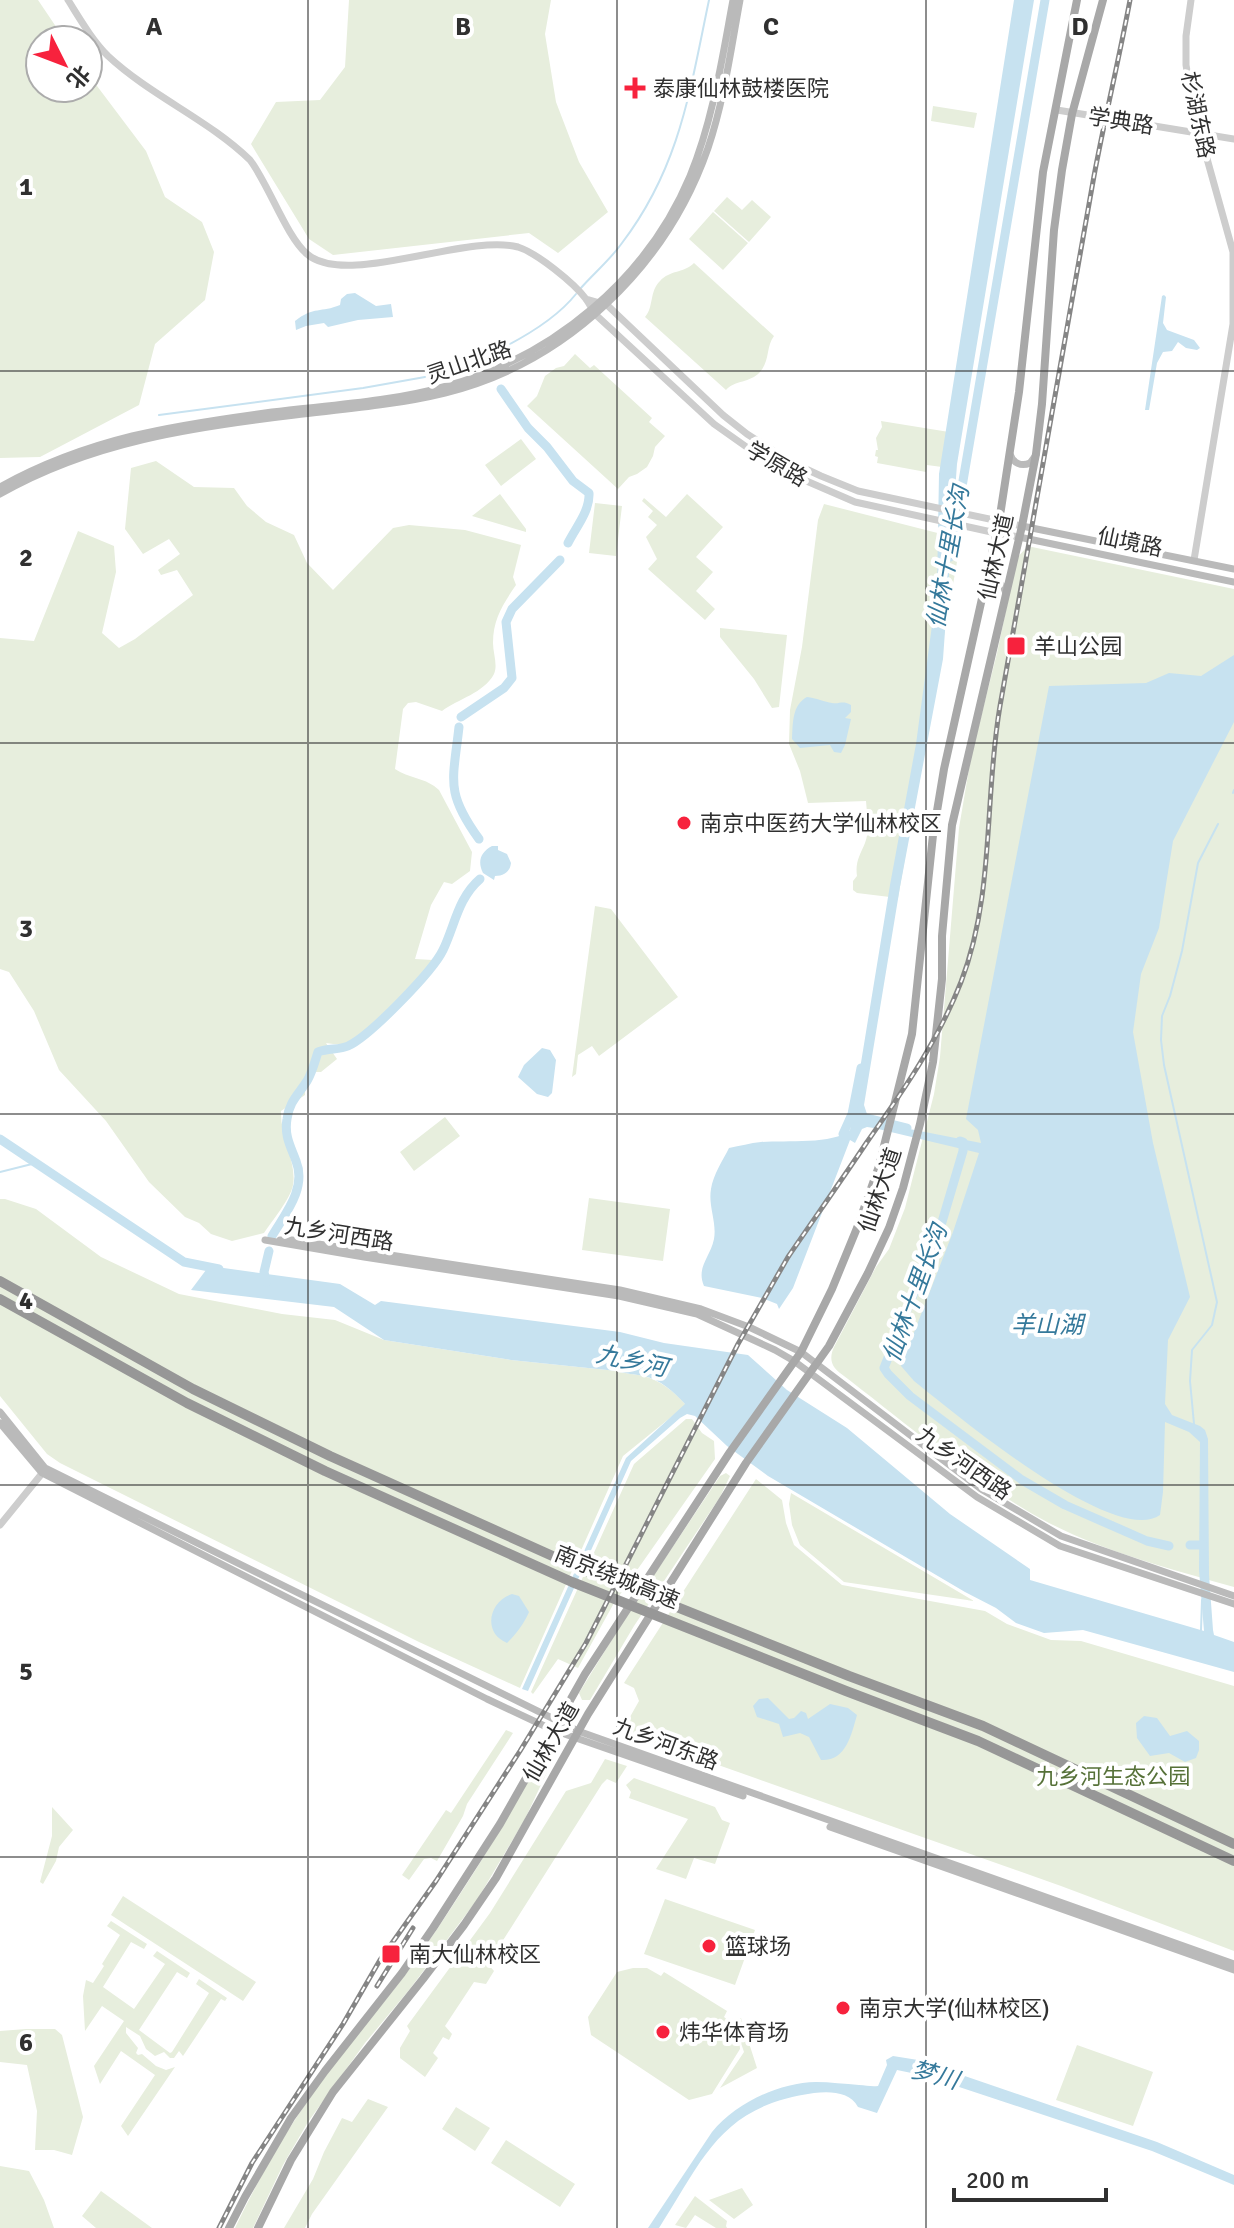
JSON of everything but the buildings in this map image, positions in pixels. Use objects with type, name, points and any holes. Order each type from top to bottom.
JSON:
[{"type":"highway","name":"南京绕城高速","points":[[0,1281],[193,1389],[330,1456],[577,1567],[983,1726],[1234,1844]]},
{"type":"highway","name":"南京绕城高速","points":[[0,1299],[187,1403],[325,1471],[572,1582],[978,1741],[1234,1861]]},
{"type":"main road","name":"灵山北路","points":[[604,304],[656,236],[675,207],[689,177],[704,135],[733,0]]},
{"type":"main road","name":"灵山北路","points":[[0,494],[77,459],[148,437],[446,393],[526,361],[560,341],[633,278],[680,209],[711,138],[740,0]]},
{"type":"main road","name":"仙林大道","points":[[229,2228],[291,2118],[433,1928],[500,1824],[585,1674],[730,1452],[801,1352],[857,1228],[879,1166],[912,1034],[933,835],[944,769],[999,522],[1021,378],[1043,172],[1077,0]]},
{"type":"main road","name":"仙林大道","points":[[258,2228],[310,2127],[333,2092],[464,1925],[496,1878],[576,1735],[746,1463],[817,1363],[849,1311],[889,1228],[903,1188],[931,1073],[942,979],[942,936],[952,825],[1036,454],[1054,230],[1062,170],[1072,114],[1103,0]]},
{"type":"main road","points":[[1043,172],[1053,168],[1062,170]]},
{"type":"main road","name":"灵山北路","points":[[0,487],[55,461],[145,431],[445,387],[524,356],[594,312]]},
{"type":"main road","points":[[1010,451],[1013,459],[1022,465],[1030,463],[1036,454]]},
{"type":"main road","name":"仙境路","points":[[1022,526],[1234,569]]},
{"type":"main road","name":"仙境路","points":[[1019,537],[1234,582]]},
{"type":"main road","points":[[984,589],[990,583],[998,583],[1006,594]]},
{"type":"main road","name":"九乡河西路","points":[[1182,1583],[1061,1536],[981,1489],[801,1352],[749,1327],[701,1309],[620,1290],[539,1276],[292,1240],[265,1240],[619,1296],[697,1314],[794,1361],[977,1497],[1060,1546],[1182,1583],[1234,1604]]},
{"type":"main road","name":"九乡河东路","points":[[0,1412],[44,1471]]},
{"type":"main road","name":"九乡河东路","points":[[0,1423],[44,1471],[555,1726],[1234,1967]]},
{"type":"main road","name":"九乡河西路","points":[[1220,1596],[1234,1596]]},
{"type":"street","name":"学原路","points":[[68,0],[95,42],[119,65],[250,160],[295,240],[306,254],[316,260],[340,267],[481,247],[506,245],[520,248],[541,258],[573,287],[594,312],[714,424],[788,473],[855,502],[1019,537]]},
{"type":"street","name":"杉湖东路","points":[[1191,0],[1187,20],[1186,65],[1194,112],[1233,252],[1233,324],[1194,560]]},
{"type":"street","name":"学典路","points":[[1057,110],[1234,139]]},
{"type":"street","points":[[586,299],[604,304]]},
{"type":"street","name":"学原路","points":[[604,304],[730,420],[791,462],[858,491],[1022,526]]},
{"type":"street","points":[[0,1525],[44,1471]]},
{"type":"green space","points":[[0,0],[38,0],[54,24],[24,24],[24,104],[104,104],[104,95],[146,151],[165,197],[202,222],[214,252],[205,300],[155,344],[139,405],[40,457],[0,458]]},
{"type":"green space","points":[[349,0],[551,0],[545,34],[556,102],[579,162],[608,212],[558,253],[529,233],[333,255],[309,239],[251,144],[276,102],[320,100],[345,67]]},
{"type":"green space","points":[[933,106],[977,113],[974,128],[931,121]]},
{"type":"green space","points":[[727,197],[742,210],[752,200],[771,217],[749,242],[714,211]]},
{"type":"green space","points":[[713,212],[748,243],[723,270],[689,239]]},
{"type":"green space","points":[[694,263],[774,336],[760,372],[726,390],[645,317],[660,281]]},
{"type":"green space","points":[[575,354],[590,368],[594,365],[652,418],[649,422],[665,436],[655,447],[647,467],[629,477],[618,489],[527,406],[537,396],[545,376],[564,366]]},
{"type":"green space","points":[[881,421],[949,432],[942,467],[927,465],[926,472],[877,463],[876,438],[882,427]]},
{"type":"green space","points":[[521,439],[536,459],[501,486],[485,465]]},
{"type":"green space","points":[[156,461],[194,487],[234,488],[247,506],[266,522],[294,535],[307,563],[333,590],[393,528],[409,525],[465,530],[521,545],[513,577],[516,585],[503,605],[495,626],[493,643],[496,667],[490,681],[442,711],[416,702],[408,703],[403,709],[395,769],[439,790],[472,852],[470,871],[452,884],[444,882],[431,905],[415,959],[433,960],[361,1035],[345,1044],[326,1043],[337,1059],[321,1072],[313,1072],[305,1095],[281,1111],[293,1167],[292,1190],[264,1233],[232,1241],[211,1234],[199,1223],[185,1217],[149,1182],[106,1121],[59,1070],[34,1011],[9,972],[0,969],[0,638],[34,641],[78,531],[114,546],[116,572],[102,633],[119,648],[193,595],[177,570],[161,575],[158,570],[180,554],[169,539],[143,554],[125,529],[131,468]]},
{"type":"green space","points":[[500,494],[526,529],[526,532],[472,516]]},
{"type":"green space","points":[[687,494],[723,527],[696,557],[713,572],[696,591],[715,609],[705,620],[648,569],[657,559],[646,537],[657,525],[648,517],[653,511],[642,501],[644,498],[666,517]]},
{"type":"green space","points":[[595,503],[622,506],[616,556],[589,553]]},
{"type":"green space","points":[[824,504],[961,539],[898,898],[853,890],[857,863],[867,833],[866,801],[808,803],[789,744],[790,710],[802,647],[818,520]]},
{"type":"green space","name":"羊山公园","points":[[1032,547],[1234,589],[1234,1587],[1117,1552],[1071,1534],[1022,1508],[942,1452],[840,1373],[832,1362],[834,1347],[876,1267],[889,1249],[905,1208],[934,1094],[940,1057],[959,828],[971,757],[1017,558],[1025,549]]},
{"type":"green space","points":[[720,628],[787,635],[779,707],[772,708],[754,679],[720,637]]},
{"type":"green space","points":[[595,906],[611,909],[678,997],[599,1056],[592,1046],[578,1055],[576,1074],[572,1077]]},
{"type":"green space","points":[[445,1117],[460,1136],[414,1171],[400,1152]]},
{"type":"green space","points":[[589,1198],[670,1209],[663,1261],[582,1250]]},
{"type":"green space","points":[[0,1199],[36,1209],[101,1257],[179,1294],[282,1314],[335,1320],[384,1340],[643,1376],[667,1387],[686,1405],[623,1456],[520,1688],[419,1642],[47,1454],[0,1396]]},
{"type":"green space","points":[[686,1419],[692,1419],[702,1433],[714,1441],[715,1459],[614,1603],[578,1668],[558,1659],[533,1694],[531,1692],[634,1464]]},
{"type":"green space","points":[[726,1473],[730,1476],[720,1497],[634,1626],[590,1700],[582,1700],[579,1693],[624,1620],[720,1476]]},
{"type":"green space","name":"九乡河生态公园","points":[[756,1479],[782,1500],[794,1545],[842,1585],[985,1611],[1007,1624],[1051,1640],[1081,1641],[1234,1686],[1234,1951],[1061,1886],[622,1731],[639,1701],[634,1688],[624,1683]]},
{"type":"green space","points":[[791,1493],[974,1601],[844,1582],[800,1545],[792,1525]]},
{"type":"green space","points":[[506,1730],[513,1733],[467,1804],[437,1861],[424,1859],[409,1880],[402,1875],[446,1810],[451,1813]]},
{"type":"green space","points":[[605,1759],[627,1766],[616,1783],[607,1779],[602,1784],[488,1964],[494,1971],[486,1984],[474,1982],[445,2026],[452,2034],[449,2040],[443,2037],[433,2053],[438,2058],[425,2077],[400,2058],[400,2048],[410,2031],[407,2026],[490,1913],[566,1791],[591,1783]]},
{"type":"green space","points":[[541,1763],[546,1766],[547,1772],[525,1819],[477,1900],[365,2043],[308,2122],[253,2228],[235,2228],[265,2169],[300,2113],[425,1946],[491,1844],[536,1765]]},
{"type":"green space","points":[[634,1778],[715,1807],[722,1820],[730,1823],[715,1864],[694,1858],[686,1879],[656,1869],[688,1819],[629,1798],[631,1792],[626,1785]]},
{"type":"green space","points":[[52,1807],[73,1830],[59,1847],[56,1861],[43,1884],[40,1882],[52,1836]]},
{"type":"green space","points":[[123,1896],[256,1982],[243,2001],[111,1915]]},
{"type":"green space","name":"篮球场","points":[[665,1899],[755,1930],[735,1985],[644,1954]]},
{"type":"green space","points":[[111,1921],[147,1944],[144,1949],[131,1942],[103,1987],[134,2009],[165,1964],[153,1956],[157,1951],[190,1973],[187,1978],[177,1972],[139,2030],[170,2053],[209,1993],[196,1984],[199,1979],[227,1998],[225,2001],[221,1999],[183,2056],[179,2051],[174,2058],[164,2052],[155,2056],[146,2049],[140,2036],[126,2027],[126,2033],[138,2048],[138,2055],[142,2054],[166,2070],[175,2067],[128,2136],[121,2126],[155,2075],[121,2051],[100,2084],[94,2066],[124,2021],[102,2006],[85,2031],[83,1996],[86,1980],[93,1983],[120,1935],[107,1926]]},
{"type":"green space","name":"炜华体育场","points":[[647,1968],[661,1976],[664,1972],[727,2011],[724,2017],[732,2023],[738,2035],[732,2019],[741,2018],[757,2068],[720,2088],[744,2052],[739,2037],[740,2049],[712,2094],[689,2100],[591,2035],[588,2017],[617,1972]]},
{"type":"green space","points":[[55,2029],[62,2035],[83,2117],[72,2155],[54,2150],[35,2150],[37,2111],[27,2065],[0,2062],[0,2031]]},
{"type":"green space","points":[[1077,2045],[1153,2072],[1133,2126],[1056,2100]]},
{"type":"green space","points":[[368,2099],[388,2107],[305,2228],[284,2228],[313,2179],[342,2118],[352,2122]]},
{"type":"green space","points":[[456,2107],[490,2128],[475,2151],[442,2129]]},
{"type":"green space","points":[[506,2140],[575,2184],[560,2207],[491,2163]]},
{"type":"green space","points":[[0,2166],[29,2171],[54,2228],[0,2228]]},
{"type":"green space","points":[[742,2188],[753,2205],[734,2219],[709,2200]]},
{"type":"green space","points":[[101,2191],[152,2228],[96,2228],[82,2216]]},
{"type":"green space","points":[[695,2196],[727,2221],[727,2228],[716,2228],[695,2215],[686,2228],[675,2225]]},
{"type":"water","name":"羊山湖","points":[[1014,0],[1034,0],[957,464],[943,659],[900,887],[864,1105],[867,1114],[879,1123],[981,1143],[978,1130],[966,1119],[1049,686],[1146,683],[1169,673],[1201,676],[1234,655],[1234,722],[1173,841],[1159,928],[1141,974],[1133,1032],[1153,1143],[1190,1297],[1168,1340],[1165,1404],[1172,1415],[1205,1430],[1208,1439],[1209,1575],[1213,1630],[1214,1635],[1234,1642],[1234,1672],[1083,1630],[1044,1633],[1016,1623],[996,1608],[768,1476],[727,1446],[695,1416],[687,1414],[631,1461],[528,1691],[522,1689],[626,1458],[685,1404],[661,1383],[643,1376],[384,1340],[334,1307],[191,1290],[209,1266],[340,1284],[375,1305],[381,1301],[620,1332],[664,1343],[748,1355],[787,1390],[847,1428],[950,1514],[1030,1569],[1030,1580],[1204,1631],[1199,1570],[1200,1442],[1189,1432],[1165,1422],[1160,1515],[1138,1520],[1108,1512],[1034,1472],[934,1397],[901,1366],[953,1232],[979,1153],[874,1128],[862,1129],[855,1143],[850,1140],[793,1288],[779,1309],[777,1304],[762,1298],[704,1286],[702,1279],[714,1239],[711,1189],[729,1148],[761,1142],[821,1140],[850,1130],[916,744],[937,588],[939,474]]},
{"type":"water","points":[[355,293],[376,306],[391,304],[393,317],[328,327],[324,323],[296,330],[295,321],[302,316],[340,305],[347,294]]},
{"type":"water","points":[[1162,296],[1163,323],[1167,330],[1194,340],[1200,348],[1186,348],[1178,342],[1172,351],[1163,352],[1157,363],[1149,410],[1145,410]]},
{"type":"water","points":[[807,697],[851,705],[851,712],[845,718],[851,719],[841,753],[834,752],[830,745],[800,748],[792,739],[796,710]]},
{"type":"water","points":[[492,846],[498,846],[498,850],[507,854],[511,863],[508,871],[495,876],[494,880],[483,873],[480,865],[483,854]]},
{"type":"water","points":[[542,1048],[550,1050],[556,1060],[552,1093],[548,1097],[537,1094],[518,1077],[524,1065]]},
{"type":"water","points":[[512,1594],[519,1596],[529,1612],[520,1629],[507,1643],[494,1632],[492,1617],[498,1603]]},
{"type":"water","points":[[768,1698],[789,1719],[801,1711],[806,1713],[808,1719],[830,1704],[848,1708],[857,1715],[842,1752],[821,1760],[809,1737],[800,1733],[783,1737],[779,1724],[757,1717],[753,1706],[759,1699]]},
{"type":"water","points":[[1144,1716],[1157,1718],[1170,1736],[1187,1731],[1199,1741],[1196,1758],[1185,1762],[1169,1753],[1150,1756],[1137,1738],[1136,1723]]},
{"type":"water","name":"梦川","points":[[893,2056],[918,2060],[1157,2142],[1234,2175],[1234,2185],[1152,2151],[926,2076],[897,2070],[877,2113],[858,2107],[845,2095],[820,2092],[757,2109],[736,2122],[704,2157],[659,2228],[648,2228],[712,2132],[733,2112],[759,2096],[802,2083],[878,2086],[887,2065],[886,2060]]},
{"type":"waterway","points":[[580,289],[622,243],[657,186],[680,127],[709,0]]},
{"type":"waterway","name":"仙林十里长沟","points":[[950,557],[1045,0]]},
{"type":"waterway","points":[[447,372],[499,350],[534,330],[576,294]]},
{"type":"waterway","points":[[159,415],[425,377]]},
{"type":"waterway","points":[[501,389],[528,428],[573,481],[589,493],[585,513],[568,543]]},
{"type":"waterway","points":[[461,717],[504,688],[512,678],[506,622],[512,609],[560,560]]},
{"type":"waterway","points":[[459,727],[454,786],[461,809],[479,839]]},
{"type":"waterway","points":[[1194,1424],[1190,1381],[1192,1350],[1212,1325],[1217,1302],[1161,1040],[1162,1016],[1182,951],[1198,863],[1218,824]]},
{"type":"waterway","points":[[272,1236],[293,1200],[299,1181],[299,1171],[287,1136],[288,1113],[309,1078],[318,1052],[345,1047],[358,1040],[414,987],[437,960],[462,903],[480,879]]},
{"type":"waterway","name":"仙林十里长沟","points":[[843,1134],[852,1114],[861,1068]]},
{"type":"waterway","name":"仙林十里长沟","points":[[867,1118],[907,1128]]},
{"type":"waterway","name":"九乡河","points":[[0,1139],[184,1262],[219,1269]]},
{"type":"waterway","name":"仙林十里长沟","points":[[960,1141],[963,1142],[963,1151],[942,1222],[884,1368],[910,1396],[1022,1480],[1065,1505],[1147,1541],[1169,1546]]},
{"type":"waterway","points":[[0,1172],[36,1163]]},
{"type":"waterway","points":[[266,1282],[264,1272],[269,1251]]},
{"type":"waterway","points":[[1190,1545],[1203,1545]]},
{"type":"waterway","points":[[1201,1630],[1202,1600]]},
{"type":"railway","points":[[219,2228],[252,2163],[343,2024],[380,1960],[436,1881],[520,1751],[586,1643],[738,1344],[788,1257],[919,1065],[942,1025],[961,982],[972,949],[984,880],[1000,706],[1094,176],[1130,0]]},
{"type":"railway","points":[[377,1986],[413,1928]]},
{"type":"place","name":"泰康仙林鼓楼医院","points":[[635,88]]},
{"type":"place","name":"羊山公园","points":[[1016,646]]},
{"type":"place","name":"南京中医药大学仙林校区","points":[[684,823]]},
{"type":"place","name":"篮球场","points":[[709,1946]]},
{"type":"place","name":"南大仙林校区","points":[[391,1954]]},
{"type":"place","name":"南京大学(仙林校区)","points":[[843,2008]]},
{"type":"place","name":"炜华体育场","points":[[663,2032]]}]
